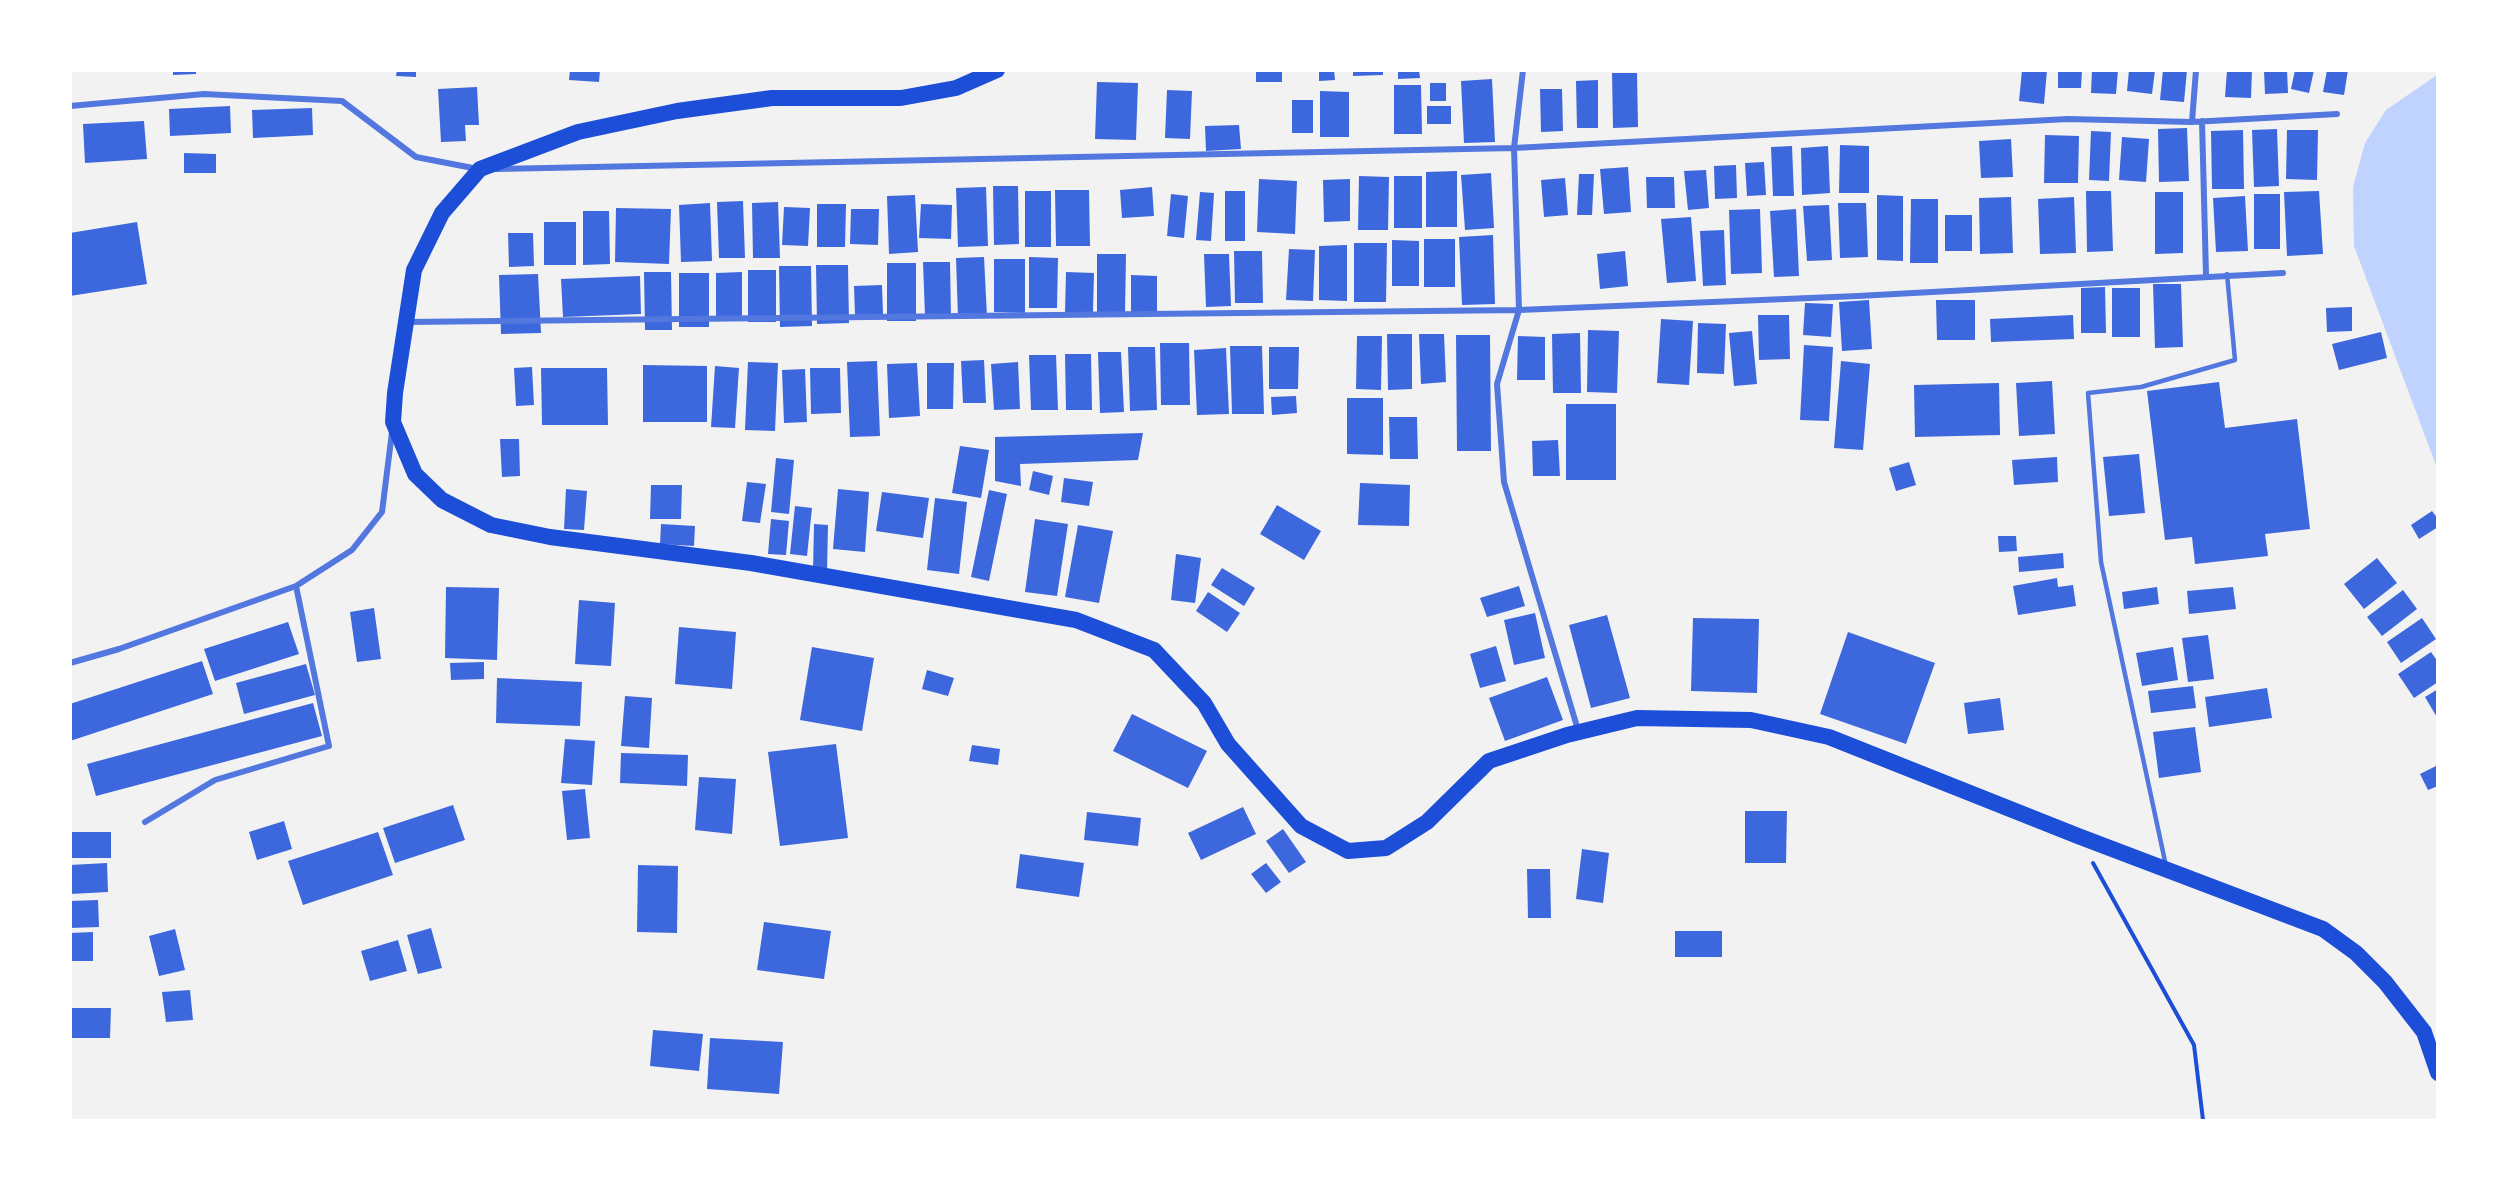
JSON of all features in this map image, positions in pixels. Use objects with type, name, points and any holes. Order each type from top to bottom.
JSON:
[{"type":"highway","points":[[997,70],[956,88],[901,98],[772,98],[677,111],[578,132],[480,169],[442,213],[414,270],[393,422],[415,474],[442,500],[490,525],[550,537],[751,563],[1076,620],[1154,650],[1204,703],[1228,744],[1301,826],[1348,851],[1386,848],[1419,828],[1489,761],[1579,732],[1637,718],[1751,720],[1829,737],[2078,836],[2323,929],[2356,953],[2385,982],[2424,1032],[2438,1072]]},
{"type":"street","points":[[1522,70],[1514,148],[1519,310],[1497,384],[1504,482],[1579,732]]},
{"type":"street","points":[[2192,122],[2196,70]]},
{"type":"street","points":[[70,106],[204,94],[342,101],[416,157],[480,169],[1514,148],[2068,119],[2192,122],[2337,114]]},
{"type":"street","points":[[2202,121],[2206,276]]},
{"type":"street","points":[[405,322],[1519,310],[1847,296],[2227,274],[2283,273]]},
{"type":"street","points":[[70,663],[119,649],[296,586],[352,550],[382,513],[393,422]]},
{"type":"street","points":[[145,822],[215,780],[329,746],[296,586]]},
{"type":"lane","points":[[2166,869],[2101,562],[2088,393],[2141,387],[2235,360],[2227,274]]},
{"type":"path","points":[[2078,836],[2194,1045],[2203,1120]]},
{"type":"water","points":[[2437,75],[2437,468],[2354,246],[2353,187],[2365,143],[2386,110]]},
{"type":"building","points":[[173,70],[196,70],[196,74],[173,75]]},
{"type":"building","points":[[397,70],[416,70],[416,77],[396,76]]},
{"type":"building","points":[[570,70],[600,70],[599,82],[569,80]]},
{"type":"building","points":[[1256,70],[1282,70],[1282,82],[1256,82]]},
{"type":"building","points":[[1319,70],[1334,70],[1335,80],[1319,81]]},
{"type":"building","points":[[1353,70],[1383,70],[1383,75],[1353,76]]},
{"type":"building","points":[[1398,70],[1419,70],[1420,78],[1398,79]]},
{"type":"building","points":[[2022,70],[2047,70],[2044,104],[2019,101]]},
{"type":"building","points":[[2058,70],[2082,70],[2081,88],[2058,88]]},
{"type":"building","points":[[2092,70],[2118,70],[2116,94],[2091,93]]},
{"type":"building","points":[[2129,70],[2155,70],[2152,94],[2127,91]]},
{"type":"building","points":[[2163,70],[2187,70],[2184,102],[2160,100]]},
{"type":"building","points":[[2227,70],[2252,70],[2251,98],[2225,97]]},
{"type":"building","points":[[2264,70],[2287,70],[2288,93],[2265,94]]},
{"type":"building","points":[[2295,70],[2314,70],[2309,93],[2291,89]]},
{"type":"building","points":[[2327,70],[2348,70],[2344,95],[2323,92]]},
{"type":"building","points":[[1612,73],[1637,73],[1638,127],[1613,128]]},
{"type":"building","points":[[1492,79],[1495,142],[1464,143],[1461,81]]},
{"type":"building","points":[[1598,80],[1598,128],[1577,128],[1576,81]]},
{"type":"building","points":[[1097,82],[1138,83],[1136,140],[1095,139]]},
{"type":"building","points":[[1430,83],[1446,83],[1446,101],[1430,101]]},
{"type":"building","points":[[1394,85],[1421,85],[1422,134],[1394,134]]},
{"type":"building","points":[[477,87],[479,125],[465,125],[466,141],[441,142],[438,89]]},
{"type":"building","points":[[1540,89],[1562,89],[1563,131],[1541,132]]},
{"type":"building","points":[[1167,90],[1192,91],[1190,139],[1165,138]]},
{"type":"building","points":[[1320,91],[1349,92],[1349,137],[1320,137]]},
{"type":"building","points":[[1292,100],[1313,100],[1313,133],[1292,133]]},
{"type":"building","points":[[230,106],[231,133],[170,136],[169,109]]},
{"type":"building","points":[[1427,106],[1451,106],[1451,124],[1427,124]]},
{"type":"building","points":[[312,108],[313,135],[253,138],[252,110]]},
{"type":"building","points":[[144,121],[147,159],[85,163],[83,124]]},
{"type":"building","points":[[1239,125],[1241,149],[1206,151],[1205,126]]},
{"type":"building","points":[[2187,128],[2189,181],[2159,182],[2158,129]]},
{"type":"building","points":[[2277,129],[2279,186],[2254,187],[2252,130]]},
{"type":"building","points":[[2243,130],[2244,189],[2212,189],[2211,131]]},
{"type":"building","points":[[2287,130],[2318,130],[2317,180],[2286,179]]},
{"type":"building","points":[[2091,131],[2111,132],[2109,181],[2089,180]]},
{"type":"building","points":[[2045,135],[2079,136],[2078,183],[2044,183]]},
{"type":"building","points":[[2122,137],[2149,139],[2146,182],[2119,180]]},
{"type":"building","points":[[2011,139],[2013,177],[1981,178],[1979,141]]},
{"type":"building","points":[[1840,145],[1869,146],[1869,193],[1839,193]]},
{"type":"building","points":[[1792,146],[1794,196],[1773,196],[1771,147]]},
{"type":"building","points":[[1828,146],[1830,193],[1802,195],[1801,148]]},
{"type":"building","points":[[184,153],[216,154],[216,173],[184,173]]},
{"type":"building","points":[[1764,162],[1766,195],[1747,196],[1745,163]]},
{"type":"building","points":[[1736,165],[1737,198],[1715,199],[1714,166]]},
{"type":"building","points":[[1628,167],[1631,212],[1604,214],[1600,169]]},
{"type":"building","points":[[1706,170],[1709,208],[1688,210],[1684,171]]},
{"type":"building","points":[[1457,171],[1457,227],[1426,227],[1426,172]]},
{"type":"building","points":[[1491,173],[1494,228],[1465,230],[1461,175]]},
{"type":"building","points":[[1579,174],[1594,174],[1592,215],[1577,215]]},
{"type":"building","points":[[1359,176],[1389,177],[1388,230],[1358,230]]},
{"type":"building","points":[[1394,176],[1422,176],[1422,228],[1394,228]]},
{"type":"building","points":[[1646,177],[1674,177],[1675,208],[1647,208]]},
{"type":"building","points":[[1565,178],[1568,215],[1544,217],[1541,180]]},
{"type":"building","points":[[1259,179],[1297,181],[1295,234],[1257,232]]},
{"type":"building","points":[[1350,179],[1350,221],[1324,222],[1323,180]]},
{"type":"building","points":[[993,186],[1018,186],[1019,244],[994,245]]},
{"type":"building","points":[[986,187],[988,246],[958,247],[956,188]]},
{"type":"building","points":[[1152,187],[1154,216],[1122,218],[1120,190]]},
{"type":"building","points":[[1055,190],[1089,190],[1090,246],[1056,246]]},
{"type":"building","points":[[1025,191],[1051,191],[1051,247],[1025,247]]},
{"type":"building","points":[[1225,191],[1245,191],[1245,241],[1225,241]]},
{"type":"building","points":[[2086,191],[2111,191],[2113,251],[2087,252]]},
{"type":"building","points":[[2319,191],[2323,254],[2287,256],[2284,192]]},
{"type":"building","points":[[1200,192],[1214,193],[1211,241],[1196,240]]},
{"type":"building","points":[[2155,192],[2183,192],[2183,253],[2155,254]]},
{"type":"building","points":[[1171,194],[1188,196],[1184,238],[1167,236]]},
{"type":"building","points":[[2254,194],[2280,194],[2280,249],[2254,249]]},
{"type":"building","points":[[915,195],[918,252],[889,254],[887,196]]},
{"type":"building","points":[[1877,195],[1903,196],[1903,261],[1877,260]]},
{"type":"building","points":[[2245,196],[2248,251],[2216,252],[2213,198]]},
{"type":"building","points":[[2011,197],[2013,253],[1980,254],[1979,198]]},
{"type":"building","points":[[2074,197],[2076,253],[2040,254],[2038,199]]},
{"type":"building","points":[[1911,199],[1938,199],[1938,263],[1910,263]]},
{"type":"building","points":[[743,201],[745,258],[719,258],[717,202]]},
{"type":"building","points":[[778,202],[780,258],[753,258],[752,203]]},
{"type":"building","points":[[710,203],[712,261],[681,262],[679,205]]},
{"type":"building","points":[[1838,203],[1866,203],[1868,257],[1840,258]]},
{"type":"building","points":[[817,204],[846,204],[845,247],[817,247]]},
{"type":"building","points":[[921,204],[952,205],[951,239],[919,238]]},
{"type":"building","points":[[1829,205],[1832,260],[1807,261],[1803,206]]},
{"type":"building","points":[[784,207],[810,208],[808,246],[782,245]]},
{"type":"building","points":[[616,208],[671,209],[669,264],[615,262]]},
{"type":"building","points":[[851,209],[879,209],[878,245],[850,244]]},
{"type":"building","points":[[1760,209],[1762,273],[1731,274],[1729,210]]},
{"type":"building","points":[[1796,209],[1799,276],[1774,277],[1770,211]]},
{"type":"building","points":[[583,211],[609,211],[610,264],[583,265]]},
{"type":"building","points":[[1945,215],[1972,215],[1972,251],[1945,251]]},
{"type":"building","points":[[1691,217],[1696,281],[1667,283],[1661,219]]},
{"type":"building","points":[[137,222],[147,284],[70,296],[70,233]]},
{"type":"building","points":[[544,222],[576,222],[576,265],[544,265]]},
{"type":"building","points":[[1724,230],[1726,285],[1703,286],[1700,231]]},
{"type":"building","points":[[508,233],[533,233],[534,266],[509,267]]},
{"type":"building","points":[[1493,235],[1495,304],[1462,305],[1459,237]]},
{"type":"building","points":[[1424,239],[1455,239],[1455,287],[1424,287]]},
{"type":"building","points":[[1392,240],[1419,241],[1419,286],[1392,286]]},
{"type":"building","points":[[1354,243],[1387,243],[1386,302],[1354,302]]},
{"type":"building","points":[[1347,245],[1347,301],[1319,300],[1319,246]]},
{"type":"building","points":[[1289,249],[1315,250],[1313,301],[1286,300]]},
{"type":"building","points":[[1234,251],[1262,251],[1263,303],[1235,303]]},
{"type":"building","points":[[1625,251],[1628,286],[1600,289],[1597,254]]},
{"type":"building","points":[[1097,254],[1126,254],[1125,313],[1097,313]]},
{"type":"building","points":[[1204,254],[1229,254],[1231,306],[1206,307]]},
{"type":"building","points":[[984,257],[987,317],[958,318],[956,258]]},
{"type":"building","points":[[1029,257],[1058,258],[1057,308],[1029,308]]},
{"type":"building","points":[[994,259],[1025,259],[1025,313],[994,312]]},
{"type":"building","points":[[923,262],[950,262],[951,316],[925,316]]},
{"type":"building","points":[[887,263],[916,263],[916,321],[887,321]]},
{"type":"building","points":[[816,265],[848,265],[849,323],[817,324]]},
{"type":"building","points":[[779,266],[811,266],[812,326],[780,327]]},
{"type":"building","points":[[748,270],[776,270],[776,322],[748,322]]},
{"type":"building","points":[[644,272],[671,272],[672,330],[645,330]]},
{"type":"building","points":[[742,272],[742,319],[716,319],[716,273]]},
{"type":"building","points":[[1066,272],[1094,273],[1093,312],[1065,312]]},
{"type":"building","points":[[679,273],[709,273],[709,327],[679,327]]},
{"type":"building","points":[[538,274],[541,333],[501,334],[499,275]]},
{"type":"building","points":[[1131,275],[1157,276],[1157,314],[1131,314]]},
{"type":"building","points":[[640,276],[641,314],[563,317],[561,279]]},
{"type":"building","points":[[2153,284],[2181,284],[2183,347],[2155,348]]},
{"type":"building","points":[[882,285],[883,314],[855,315],[854,286]]},
{"type":"building","points":[[2105,287],[2106,333],[2081,333],[2081,288]]},
{"type":"building","points":[[2112,288],[2140,288],[2140,337],[2112,337]]},
{"type":"building","points":[[1869,300],[1872,349],[1842,351],[1839,302]]},
{"type":"building","points":[[1936,300],[1975,300],[1975,340],[1937,340]]},
{"type":"building","points":[[1805,303],[1833,304],[1831,337],[1803,335]]},
{"type":"building","points":[[2352,307],[2352,331],[2327,332],[2326,308]]},
{"type":"building","points":[[1758,315],[1789,315],[1790,359],[1759,360]]},
{"type":"building","points":[[2073,315],[2074,339],[1991,342],[1990,319]]},
{"type":"building","points":[[1661,319],[1693,321],[1689,385],[1657,383]]},
{"type":"building","points":[[1698,323],[1726,324],[1724,374],[1697,373]]},
{"type":"building","points":[[1588,330],[1619,331],[1617,393],[1587,392]]},
{"type":"building","points":[[1752,331],[1757,384],[1734,386],[1729,333]]},
{"type":"building","points":[[2381,332],[2387,358],[2339,370],[2332,344]]},
{"type":"building","points":[[1580,333],[1581,393],[1553,393],[1552,334]]},
{"type":"building","points":[[1387,334],[1412,334],[1412,389],[1388,390]]},
{"type":"building","points":[[1419,334],[1444,334],[1446,382],[1421,384]]},
{"type":"building","points":[[1456,335],[1490,335],[1491,451],[1457,451]]},
{"type":"building","points":[[1357,336],[1382,336],[1381,390],[1356,389]]},
{"type":"building","points":[[1518,336],[1545,337],[1545,380],[1517,380]]},
{"type":"building","points":[[1160,343],[1189,343],[1190,405],[1161,405]]},
{"type":"building","points":[[1804,345],[1833,347],[1829,421],[1800,420]]},
{"type":"building","points":[[1230,346],[1262,346],[1264,414],[1232,414]]},
{"type":"building","points":[[1128,347],[1155,347],[1157,410],[1130,411]]},
{"type":"building","points":[[1269,347],[1299,347],[1298,389],[1269,389]]},
{"type":"building","points":[[1226,348],[1229,414],[1197,415],[1194,350]]},
{"type":"building","points":[[1098,352],[1121,352],[1124,412],[1100,413]]},
{"type":"building","points":[[1065,354],[1091,354],[1092,410],[1066,410]]},
{"type":"building","points":[[1029,355],[1056,355],[1058,410],[1031,410]]},
{"type":"building","points":[[984,360],[986,403],[963,403],[961,361]]},
{"type":"building","points":[[877,361],[880,436],[850,437],[847,362]]},
{"type":"building","points":[[1841,361],[1870,364],[1863,450],[1834,448]]},
{"type":"building","points":[[748,362],[778,363],[775,431],[745,430]]},
{"type":"building","points":[[1018,362],[1020,409],[994,410],[991,364]]},
{"type":"building","points":[[917,363],[920,416],[889,418],[887,364]]},
{"type":"building","points":[[927,363],[954,363],[953,409],[927,409]]},
{"type":"building","points":[[643,365],[707,366],[707,422],[643,422]]},
{"type":"building","points":[[715,366],[739,368],[735,428],[711,427]]},
{"type":"building","points":[[532,367],[534,405],[516,406],[514,368]]},
{"type":"building","points":[[541,368],[607,368],[608,425],[542,425]]},
{"type":"building","points":[[810,368],[840,368],[841,413],[811,414]]},
{"type":"building","points":[[805,369],[807,422],[784,423],[782,370]]},
{"type":"building","points":[[2052,381],[2055,434],[2019,436],[2016,383]]},
{"type":"building","points":[[2219,382],[2225,428],[2297,419],[2310,529],[2265,534],[2268,556],[2195,564],[2192,537],[2165,540],[2147,391]]},
{"type":"building","points":[[1999,383],[2000,435],[1915,437],[1914,385]]},
{"type":"building","points":[[1296,396],[1297,413],[1272,415],[1271,397]]},
{"type":"building","points":[[1347,398],[1383,398],[1383,455],[1347,454]]},
{"type":"building","points":[[1566,404],[1616,404],[1616,480],[1566,480]]},
{"type":"building","points":[[1389,417],[1417,417],[1418,459],[1390,459]]},
{"type":"building","points":[[1143,433],[1138,460],[1020,464],[1021,486],[995,481],[995,437]]},
{"type":"building","points":[[500,439],[519,439],[520,476],[502,477]]},
{"type":"building","points":[[1558,440],[1560,476],[1533,476],[1532,441]]},
{"type":"building","points":[[960,446],[989,450],[981,498],[952,493]]},
{"type":"building","points":[[2139,454],[2145,513],[2109,516],[2103,457]]},
{"type":"building","points":[[2057,457],[2058,482],[2014,485],[2012,460]]},
{"type":"building","points":[[776,458],[794,460],[789,514],[771,512]]},
{"type":"building","points":[[1909,462],[1916,485],[1896,491],[1889,468]]},
{"type":"building","points":[[1033,471],[1053,476],[1049,495],[1029,490]]},
{"type":"building","points":[[1064,478],[1093,482],[1089,506],[1061,502]]},
{"type":"building","points":[[747,482],[766,484],[760,523],[742,521]]},
{"type":"building","points":[[1360,483],[1410,485],[1409,526],[1358,525]]},
{"type":"building","points":[[651,485],[682,485],[681,519],[650,519]]},
{"type":"building","points":[[566,489],[587,491],[584,530],[564,529]]},
{"type":"building","points":[[838,489],[869,492],[865,552],[833,549]]},
{"type":"building","points":[[989,490],[1007,494],[989,581],[971,577]]},
{"type":"building","points":[[882,492],[929,498],[923,538],[876,531]]},
{"type":"building","points":[[935,498],[967,502],[959,574],[927,570]]},
{"type":"building","points":[[1277,505],[1321,531],[1304,560],[1260,534]]},
{"type":"building","points":[[795,506],[812,508],[807,556],[790,554]]},
{"type":"building","points":[[2432,511],[2438,519],[2438,527],[2419,539],[2411,525]]},
{"type":"building","points":[[771,519],[789,521],[786,555],[768,554]]},
{"type":"building","points":[[1035,519],[1068,524],[1057,596],[1025,592]]},
{"type":"building","points":[[661,524],[695,526],[694,546],[660,544]]},
{"type":"building","points":[[814,524],[828,525],[827,573],[813,572]]},
{"type":"building","points":[[1078,525],[1113,531],[1099,603],[1065,597]]},
{"type":"building","points":[[1998,536],[2016,536],[2017,551],[1999,552]]},
{"type":"building","points":[[2063,553],[2064,568],[2019,572],[2018,557]]},
{"type":"building","points":[[1176,554],[1201,558],[1195,603],[1171,600]]},
{"type":"building","points":[[2377,558],[2397,583],[2364,609],[2344,584]]},
{"type":"building","points":[[1222,568],[1255,588],[1244,606],[1211,585]]},
{"type":"building","points":[[2057,578],[2058,587],[2073,585],[2076,606],[2018,615],[2013,586]]},
{"type":"building","points":[[1519,586],[1525,606],[1487,617],[1480,598]]},
{"type":"building","points":[[446,587],[499,588],[497,660],[445,658]]},
{"type":"building","points":[[2157,587],[2159,604],[2124,609],[2122,592]]},
{"type":"building","points":[[2233,587],[2236,609],[2189,614],[2187,591]]},
{"type":"building","points":[[2403,590],[2417,609],[2382,636],[2367,617]]},
{"type":"building","points":[[1208,592],[1240,613],[1227,632],[1196,611]]},
{"type":"building","points":[[579,600],[615,603],[611,666],[575,664]]},
{"type":"building","points":[[374,608],[381,659],[357,662],[350,612]]},
{"type":"building","points":[[1535,613],[1545,658],[1514,665],[1504,620]]},
{"type":"building","points":[[1607,615],[1630,698],[1591,708],[1569,625]]},
{"type":"building","points":[[1693,618],[1759,619],[1757,693],[1691,691]]},
{"type":"building","points":[[2422,618],[2436,639],[2401,663],[2387,642]]},
{"type":"building","points":[[288,622],[299,654],[215,681],[204,649]]},
{"type":"building","points":[[679,627],[736,632],[732,689],[675,684]]},
{"type":"building","points":[[1848,632],[1935,663],[1906,744],[1820,714]]},
{"type":"building","points":[[2208,635],[2214,679],[2188,682],[2182,638]]},
{"type":"building","points":[[1496,646],[1506,681],[1480,688],[1470,654]]},
{"type":"building","points":[[812,647],[874,658],[862,731],[800,720]]},
{"type":"building","points":[[2173,647],[2178,680],[2142,686],[2136,653]]},
{"type":"building","points":[[2431,652],[2438,662],[2438,682],[2414,698],[2398,674]]},
{"type":"building","points":[[202,661],[213,694],[70,741],[70,704]]},
{"type":"building","points":[[484,662],[484,679],[451,680],[450,663]]},
{"type":"building","points":[[306,664],[315,695],[244,714],[236,683]]},
{"type":"building","points":[[927,670],[954,678],[948,696],[922,689]]},
{"type":"building","points":[[1547,677],[1563,720],[1505,741],[1489,698]]},
{"type":"building","points":[[497,678],[582,682],[580,726],[496,723]]},
{"type":"building","points":[[2193,686],[2196,708],[2151,713],[2148,691]]},
{"type":"building","points":[[2267,688],[2272,718],[2209,727],[2205,697]]},
{"type":"building","points":[[2438,689],[2438,719],[2425,697]]},
{"type":"building","points":[[625,696],[652,698],[649,748],[621,746]]},
{"type":"building","points":[[2000,698],[2004,730],[1968,734],[1964,703]]},
{"type":"building","points":[[313,703],[322,736],[96,796],[87,764]]},
{"type":"building","points":[[1132,714],[1207,751],[1188,788],[1113,751]]},
{"type":"building","points":[[2195,727],[2201,772],[2159,778],[2153,732]]},
{"type":"building","points":[[565,739],[595,741],[592,785],[561,783]]},
{"type":"building","points":[[836,744],[848,838],[780,846],[768,752]]},
{"type":"building","points":[[972,745],[1000,749],[998,765],[969,761]]},
{"type":"building","points":[[621,753],[688,755],[687,786],[620,783]]},
{"type":"building","points":[[2438,765],[2438,786],[2428,790],[2420,774]]},
{"type":"building","points":[[699,777],[736,779],[732,834],[695,830]]},
{"type":"building","points":[[585,789],[590,838],[567,840],[562,791]]},
{"type":"building","points":[[453,805],[465,840],[395,863],[383,828]]},
{"type":"building","points":[[1243,807],[1256,834],[1201,860],[1188,833]]},
{"type":"building","points":[[1745,811],[1787,811],[1786,863],[1745,863]]},
{"type":"building","points":[[1087,812],[1141,818],[1138,846],[1084,840]]},
{"type":"building","points":[[284,821],[292,849],[257,860],[249,832]]},
{"type":"building","points":[[1283,829],[1306,862],[1289,873],[1266,841]]},
{"type":"building","points":[[70,832],[111,832],[111,858],[70,858]]},
{"type":"building","points":[[378,832],[393,875],[303,905],[288,861]]},
{"type":"building","points":[[1582,849],[1609,853],[1603,903],[1576,899]]},
{"type":"building","points":[[1020,854],[1084,863],[1079,897],[1016,888]]},
{"type":"building","points":[[107,863],[108,892],[70,894],[70,865]]},
{"type":"building","points":[[1266,863],[1281,882],[1266,893],[1251,874]]},
{"type":"building","points":[[638,865],[678,866],[677,933],[637,932]]},
{"type":"building","points":[[1527,869],[1550,869],[1551,918],[1528,918]]},
{"type":"building","points":[[98,900],[99,927],[70,928],[70,901]]},
{"type":"building","points":[[764,922],[831,931],[824,979],[757,970]]},
{"type":"building","points":[[431,928],[442,968],[418,974],[407,935]]},
{"type":"building","points":[[175,929],[185,970],[159,976],[149,936]]},
{"type":"building","points":[[1675,931],[1722,931],[1722,957],[1675,957]]},
{"type":"building","points":[[93,932],[93,961],[70,961],[70,933]]},
{"type":"building","points":[[398,940],[407,971],[370,981],[361,951]]},
{"type":"building","points":[[190,990],[193,1020],[166,1022],[162,992]]},
{"type":"building","points":[[70,1008],[111,1008],[110,1038],[70,1038]]},
{"type":"building","points":[[653,1030],[703,1034],[699,1071],[650,1066]]},
{"type":"building","points":[[710,1038],[783,1042],[779,1094],[707,1089]]}]
